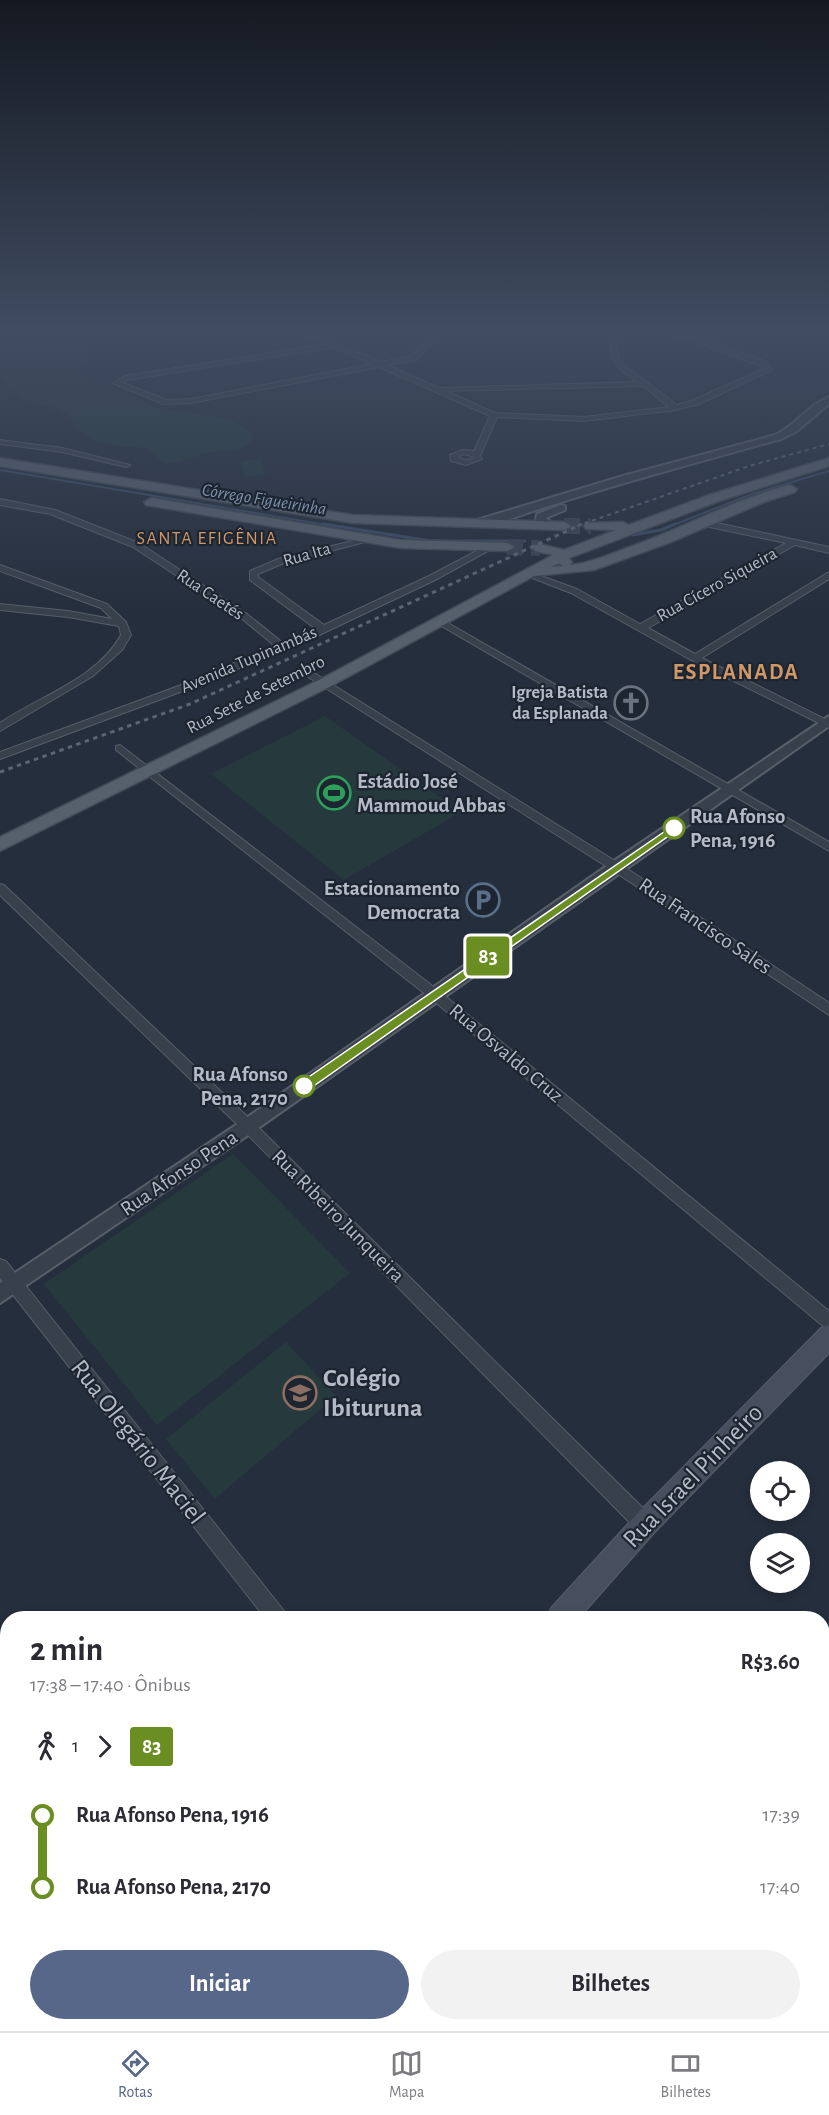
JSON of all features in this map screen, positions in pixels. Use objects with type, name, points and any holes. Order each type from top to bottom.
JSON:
[{"type":"main road","points":[[0,462],[109,482],[353,519],[564,526]]},
{"type":"main road","name":"Rua Sete de Setembro","points":[[0,845],[324,683],[563,555],[636,526],[761,490],[829,462]]},
{"type":"main road","points":[[0,475],[75,489]]},
{"type":"main road","points":[[109,482],[96,493],[366,539],[414,545],[507,547]]},
{"type":"main road","name":"Rua Sete de Setembro","points":[[527,574],[589,567],[704,523],[761,490],[799,486]]},
{"type":"main road","points":[[591,526],[636,526]]},
{"type":"main road","points":[[586,545],[604,549],[610,555],[609,559]]},
{"type":"main road","points":[[540,548],[555,549],[563,555],[564,562],[570,565],[589,567]]},
{"type":"main road","name":"Rua Israel Pinheiro","points":[[567,1611],[645,1524],[829,1336]]},
{"type":"street","points":[[477,455],[490,424]]},
{"type":"street","points":[[468,524],[505,517],[627,478],[790,433],[800,424]]},
{"type":"street","points":[[0,442],[62,450],[126,465],[109,482]]},
{"type":"street","points":[[549,525],[541,520],[541,516],[593,500],[627,478]]},
{"type":"street","name":"Rua Caetés","points":[[0,502],[61,515],[136,545],[244,616],[282,647]]},
{"type":"street","points":[[704,523],[829,550]]},
{"type":"street","name":"Rua Ita","points":[[323,628],[253,578],[255,572],[281,561],[366,539]]},
{"type":"street","name":"Rua Cícero Siqueira","points":[[640,628],[795,542]]},
{"type":"street","name":"Avenida Tupinambás","points":[[0,756],[134,708],[282,647],[439,575],[491,547]]},
{"type":"street","points":[[0,568],[92,601],[112,612],[123,624],[126,635],[125,640],[97,667],[66,689],[0,728]]},
{"type":"street","points":[[567,570],[567,581],[574,591]]},
{"type":"street","points":[[527,574],[574,591],[695,658],[828,723]]},
{"type":"street","points":[[695,658],[829,575]]},
{"type":"street","points":[[0,607],[68,614],[123,624]]},
{"type":"street","points":[[441,622],[829,847]]},
{"type":"street","name":"Rua Francisco Sales","points":[[306,671],[616,867],[829,1010]]},
{"type":"street","name":"Rua Afonso Pena","points":[[7,1289],[248,1126],[616,867],[828,723]]},
{"type":"street","name":"Rua Osvaldo Cruz","points":[[120,748],[434,994],[829,1321]]},
{"type":"street","name":"Rua Ribeiro Junqueira","points":[[0,888],[248,1126],[645,1524]]},
{"type":"street","name":"Rua Olegário Maciel","points":[[0,1266],[7,1289],[271,1611]]},
{"type":"green space","points":[[73,424],[238,424],[252,432],[251,443],[238,449],[206,453],[176,463],[165,463],[146,448],[114,446],[96,441],[76,429]]},
{"type":"green space","points":[[262,460],[265,475],[244,477],[241,461]]},
{"type":"green space","name":"Estádio José Mammoud Abbas","points":[[325,716],[461,812],[344,880],[211,774]]},
{"type":"green space","points":[[233,1154],[350,1273],[157,1425],[44,1284]]},
{"type":"green space","points":[[286,1342],[336,1396],[215,1499],[166,1439]]},
{"type":"waterway","name":"Córrego Figueirinha","points":[[0,470],[333,526]]},
{"type":"waterway","name":"Córrego Figueirinha","points":[[671,526],[752,494],[829,471]]},
{"type":"waterway","name":"Córrego Figueirinha","points":[[323,524],[431,541],[525,541]]},
{"type":"waterway","name":"Córrego Figueirinha","points":[[633,535],[661,530],[675,524]]},
{"type":"tunnel","points":[[564,526],[591,526]]},
{"type":"tunnel","points":[[507,547],[540,548]]},
{"type":"railway","points":[[580,525],[749,466],[829,444]]},
{"type":"railway","points":[[0,772],[190,704],[580,525]]},
{"type":"bus line","name":"83","points":[[304,1086],[674,828]]},
{"type":"place","name":"Igreja Batista da Esplanada","points":[[631,703]]},
{"type":"place","name":"Estádio José Mammoud Abbas","points":[[334,793]]},
{"type":"place","name":"Rua Afonso Pena, 1916","points":[[674,828]]},
{"type":"place","name":"Estacionamento Democrata","points":[[483,900]]},
{"type":"place","name":"Rua Afonso Pena, 2170","points":[[304,1086]]},
{"type":"place","name":"Colégio Ibituruna","points":[[300,1393]]},
{"type":"district","name":"SANTA EFIGÊNIA","points":[[207,539]]},
{"type":"district","name":"ESPLANADA","points":[[736,672]]}]
